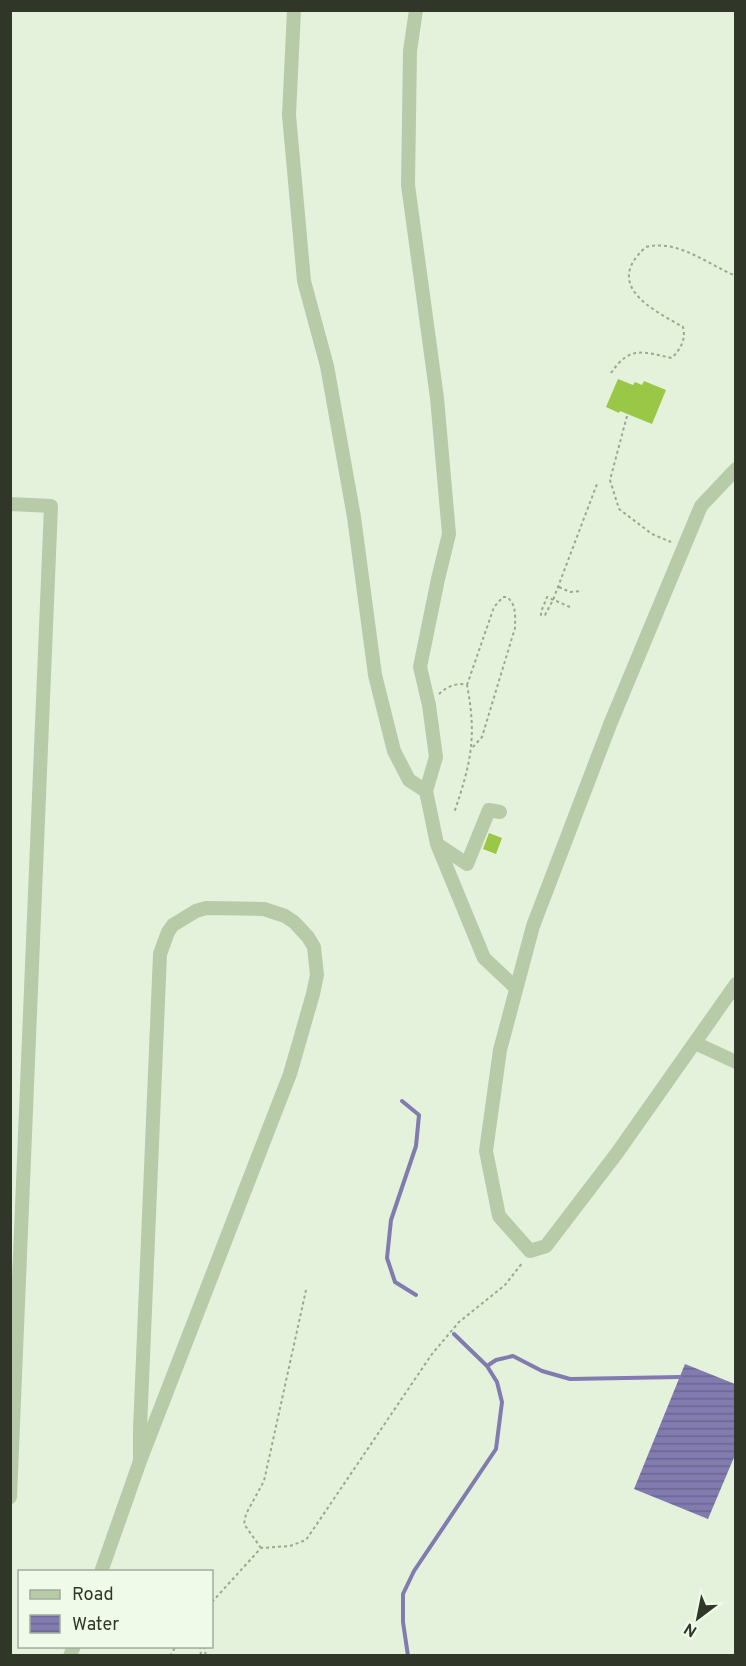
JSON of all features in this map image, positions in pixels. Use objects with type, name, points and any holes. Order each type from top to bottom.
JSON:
[{"type":"lane","points":[[294,10],[289,115],[304,281],[323,345],[348,482],[375,675],[394,751],[409,780],[426,791]]},
{"type":"lane","points":[[416,10],[410,51],[408,185],[437,398],[449,534],[420,667],[429,705],[436,757],[426,791],[436,844],[484,958],[516,988]]},
{"type":"lane","points":[[735,469],[701,506],[611,722],[537,916],[516,988],[500,1050],[486,1151],[499,1216],[530,1251],[546,1246],[617,1153],[735,984]]},
{"type":"lane","points":[[10,504],[51,506],[10,1497]]},
{"type":"lane","points":[[436,844],[467,864],[489,810],[500,812]]},
{"type":"lane","points":[[102,1570],[140,1461],[290,1074],[313,994],[317,975],[314,947],[294,922],[285,916],[264,909],[206,908],[196,911],[173,925],[160,954],[140,1461]]},
{"type":"lane","points":[[695,1043],[735,1062]]},
{"type":"path","points":[[611,373],[617,364],[629,354],[636,352],[672,358],[681,348],[685,337],[683,327],[656,313],[635,293],[630,284],[627,274],[630,264],[646,247],[667,245],[700,257],[735,276]]},
{"type":"path","points":[[627,416],[610,480],[619,510],[652,534],[684,547]]},
{"type":"path","points":[[570,607],[553,600],[547,597],[541,612],[543,616],[553,600],[597,484]]},
{"type":"path","points":[[558,587],[570,592],[582,591]]},
{"type":"path","points":[[454,813],[468,771],[473,741],[467,685],[494,607],[503,597],[507,597],[512,601],[515,611],[515,628],[482,737],[472,748]]},
{"type":"path","points":[[429,705],[447,687],[467,685]]},
{"type":"path","points":[[213,1601],[261,1548],[290,1546],[306,1540],[432,1354],[459,1322],[505,1285],[530,1251]]},
{"type":"path","points":[[261,1548],[244,1524],[246,1514],[264,1481],[306,1290]]},
{"type":"water","points":[[685,1364],[735,1384],[735,1455],[708,1519],[634,1489]]},
{"type":"building","points":[[618,379],[633,385],[635,382],[642,385],[644,381],[666,390],[652,424],[606,407]]},
{"type":"building","points":[[489,833],[502,838],[496,854],[483,849]]},
{"type":"waterway","points":[[402,1101],[419,1115],[416,1146],[391,1220],[387,1258],[395,1282],[416,1295]]},
{"type":"waterway","points":[[408,1656],[403,1622],[403,1594],[414,1571],[496,1449],[502,1402],[497,1382],[487,1366],[454,1334]]},
{"type":"waterway","points":[[487,1366],[496,1360],[513,1356],[542,1371],[570,1379],[680,1377]]}]
